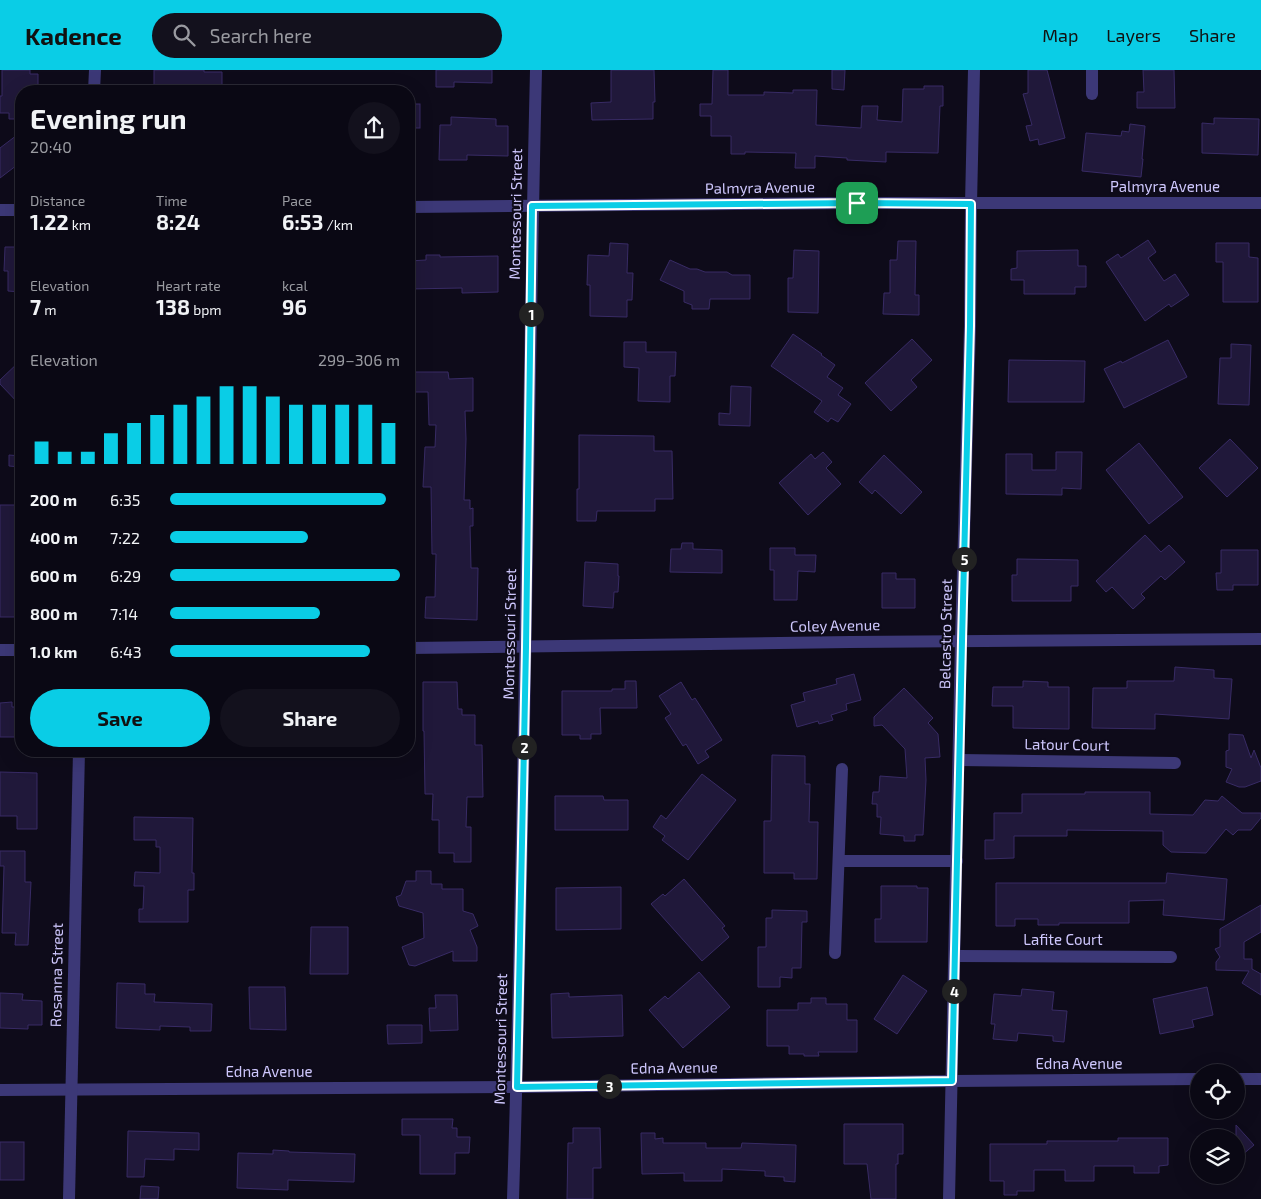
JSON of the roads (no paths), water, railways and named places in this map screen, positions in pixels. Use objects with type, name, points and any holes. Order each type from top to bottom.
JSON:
[{"type":"street","points":[[94,85],[95,70]]},
{"type":"street","name":"Montessouri Street","points":[[513,1199],[526,647],[532,206],[536,70]]},
{"type":"street","name":"Belcastro Street","points":[[949,1199],[970,326],[974,70]]},
{"type":"street","points":[[1092,70],[1092,94]]},
{"type":"street","name":"Palmyra Avenue","points":[[415,207],[857,203],[1261,203]]},
{"type":"street","points":[[0,210],[15,210]]},
{"type":"street","name":"Coley Avenue","points":[[415,648],[1261,639]]},
{"type":"street","points":[[0,650],[15,650]]},
{"type":"street","name":"Rosanna Street","points":[[69,1199],[79,757]]},
{"type":"street","name":"Latour Court","points":[[959,760],[1175,762]]},
{"type":"street","points":[[835,953],[842,769]]},
{"type":"street","points":[[838,860],[957,861]]},
{"type":"street","name":"Lafite Court","points":[[955,956],[1171,957]]},
{"type":"street","points":[[1245,1079],[1261,1079]]},
{"type":"street","name":"Edna Avenue","points":[[0,1090],[1190,1080]]}]
